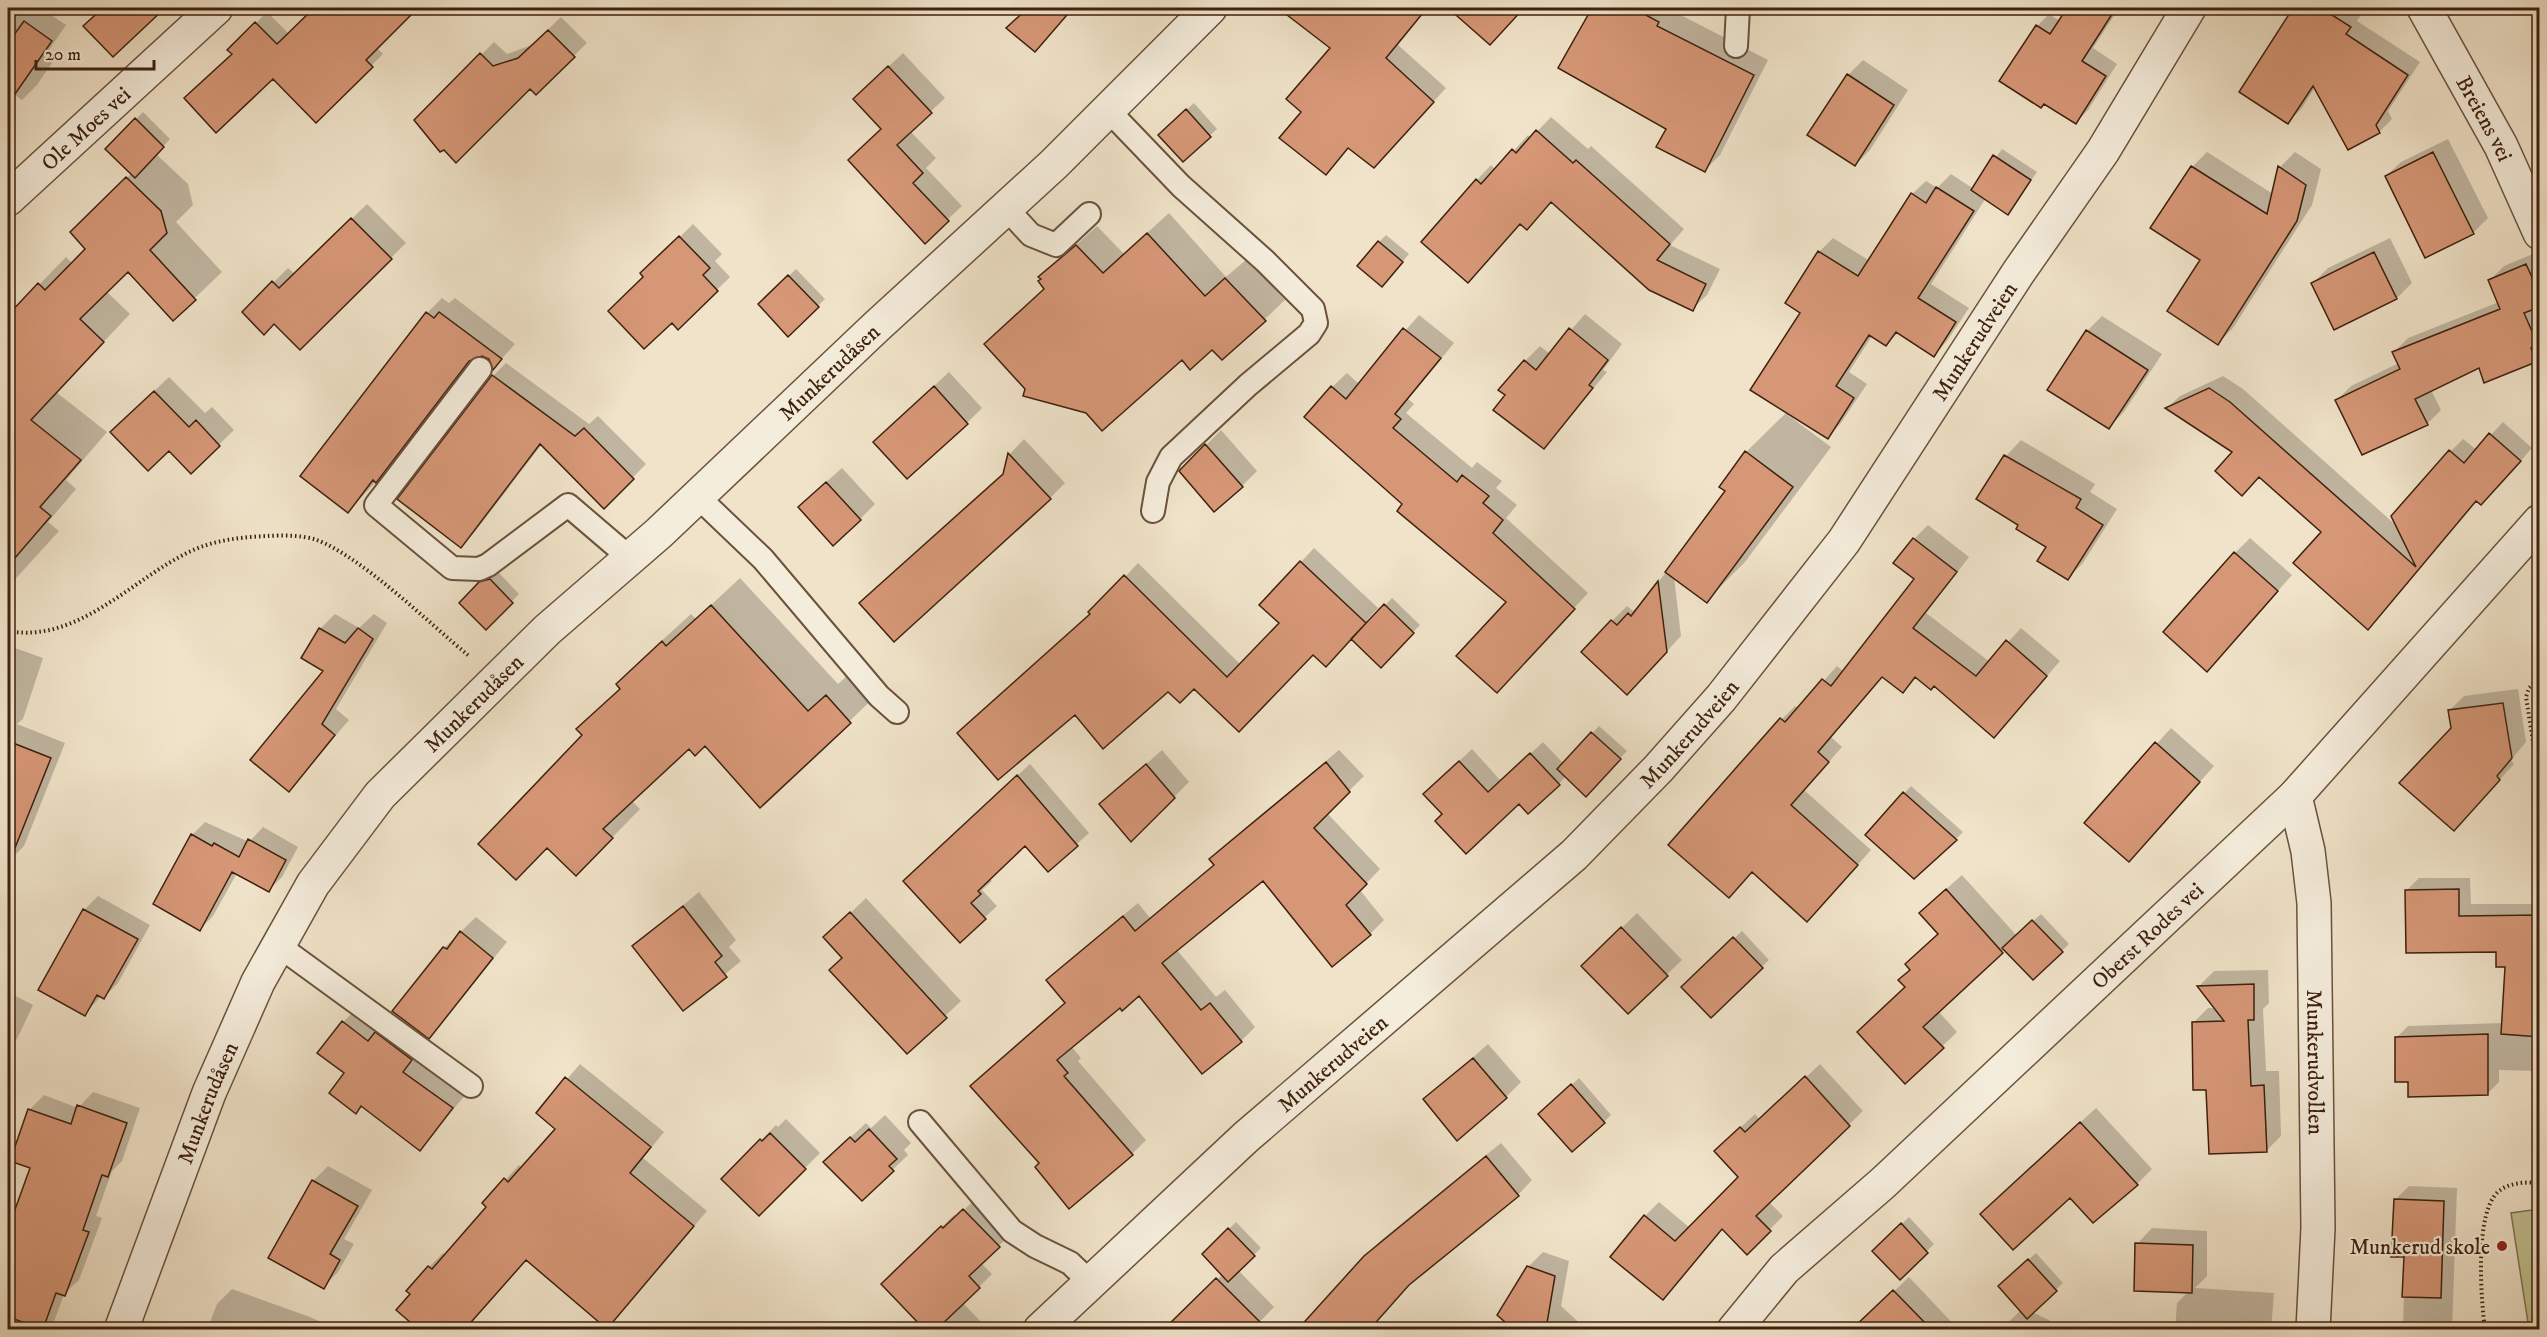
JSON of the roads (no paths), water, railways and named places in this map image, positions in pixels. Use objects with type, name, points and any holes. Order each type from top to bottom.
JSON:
[{"type":"street","name":"Ole Moes vei","points":[[8,199],[216,8]]},
{"type":"street","name":"Munkerudåsen","points":[[121,1329],[209,1093],[258,982],[313,884],[380,795],[547,630],[630,558],[1109,111],[1210,8]]},
{"type":"street","name":"Munkerudveien","points":[[1049,1326],[1090,1282],[1246,1137],[1574,855],[1658,768],[1721,698],[1844,541],[2018,273],[2103,151],[2189,8]]},
{"type":"street","name":"Breiens vei","points":[[2424,8],[2501,146],[2540,233]]},
{"type":"street","name":"Oberst Rodes vei","points":[[1734,1329],[1784,1269],[1883,1183],[2295,796],[2540,521]]},
{"type":"street","name":"Munkerudvollen","points":[[2295,796],[2308,851],[2314,903],[2318,1228],[2313,1329]]},
{"type":"lane","points":[[1736,46],[1738,8]]},
{"type":"lane","points":[[1109,111],[1173,178],[1265,261],[1313,309],[1316,323],[1309,334],[1248,385],[1171,457],[1158,482],[1153,511]]},
{"type":"lane","points":[[1006,208],[1031,235],[1056,245],[1089,214]]},
{"type":"lane","points":[[480,369],[376,505],[452,568],[479,569],[488,565],[568,505],[630,558]]},
{"type":"lane","points":[[697,496],[763,559],[879,696],[897,712]]},
{"type":"lane","points":[[279,946],[471,1086]]},
{"type":"lane","points":[[920,1122],[990,1207],[1012,1230],[1035,1246],[1070,1263],[1090,1282]]},
{"type":"place","name":"Munkerud skole","points":[[2502,1246]]}]
